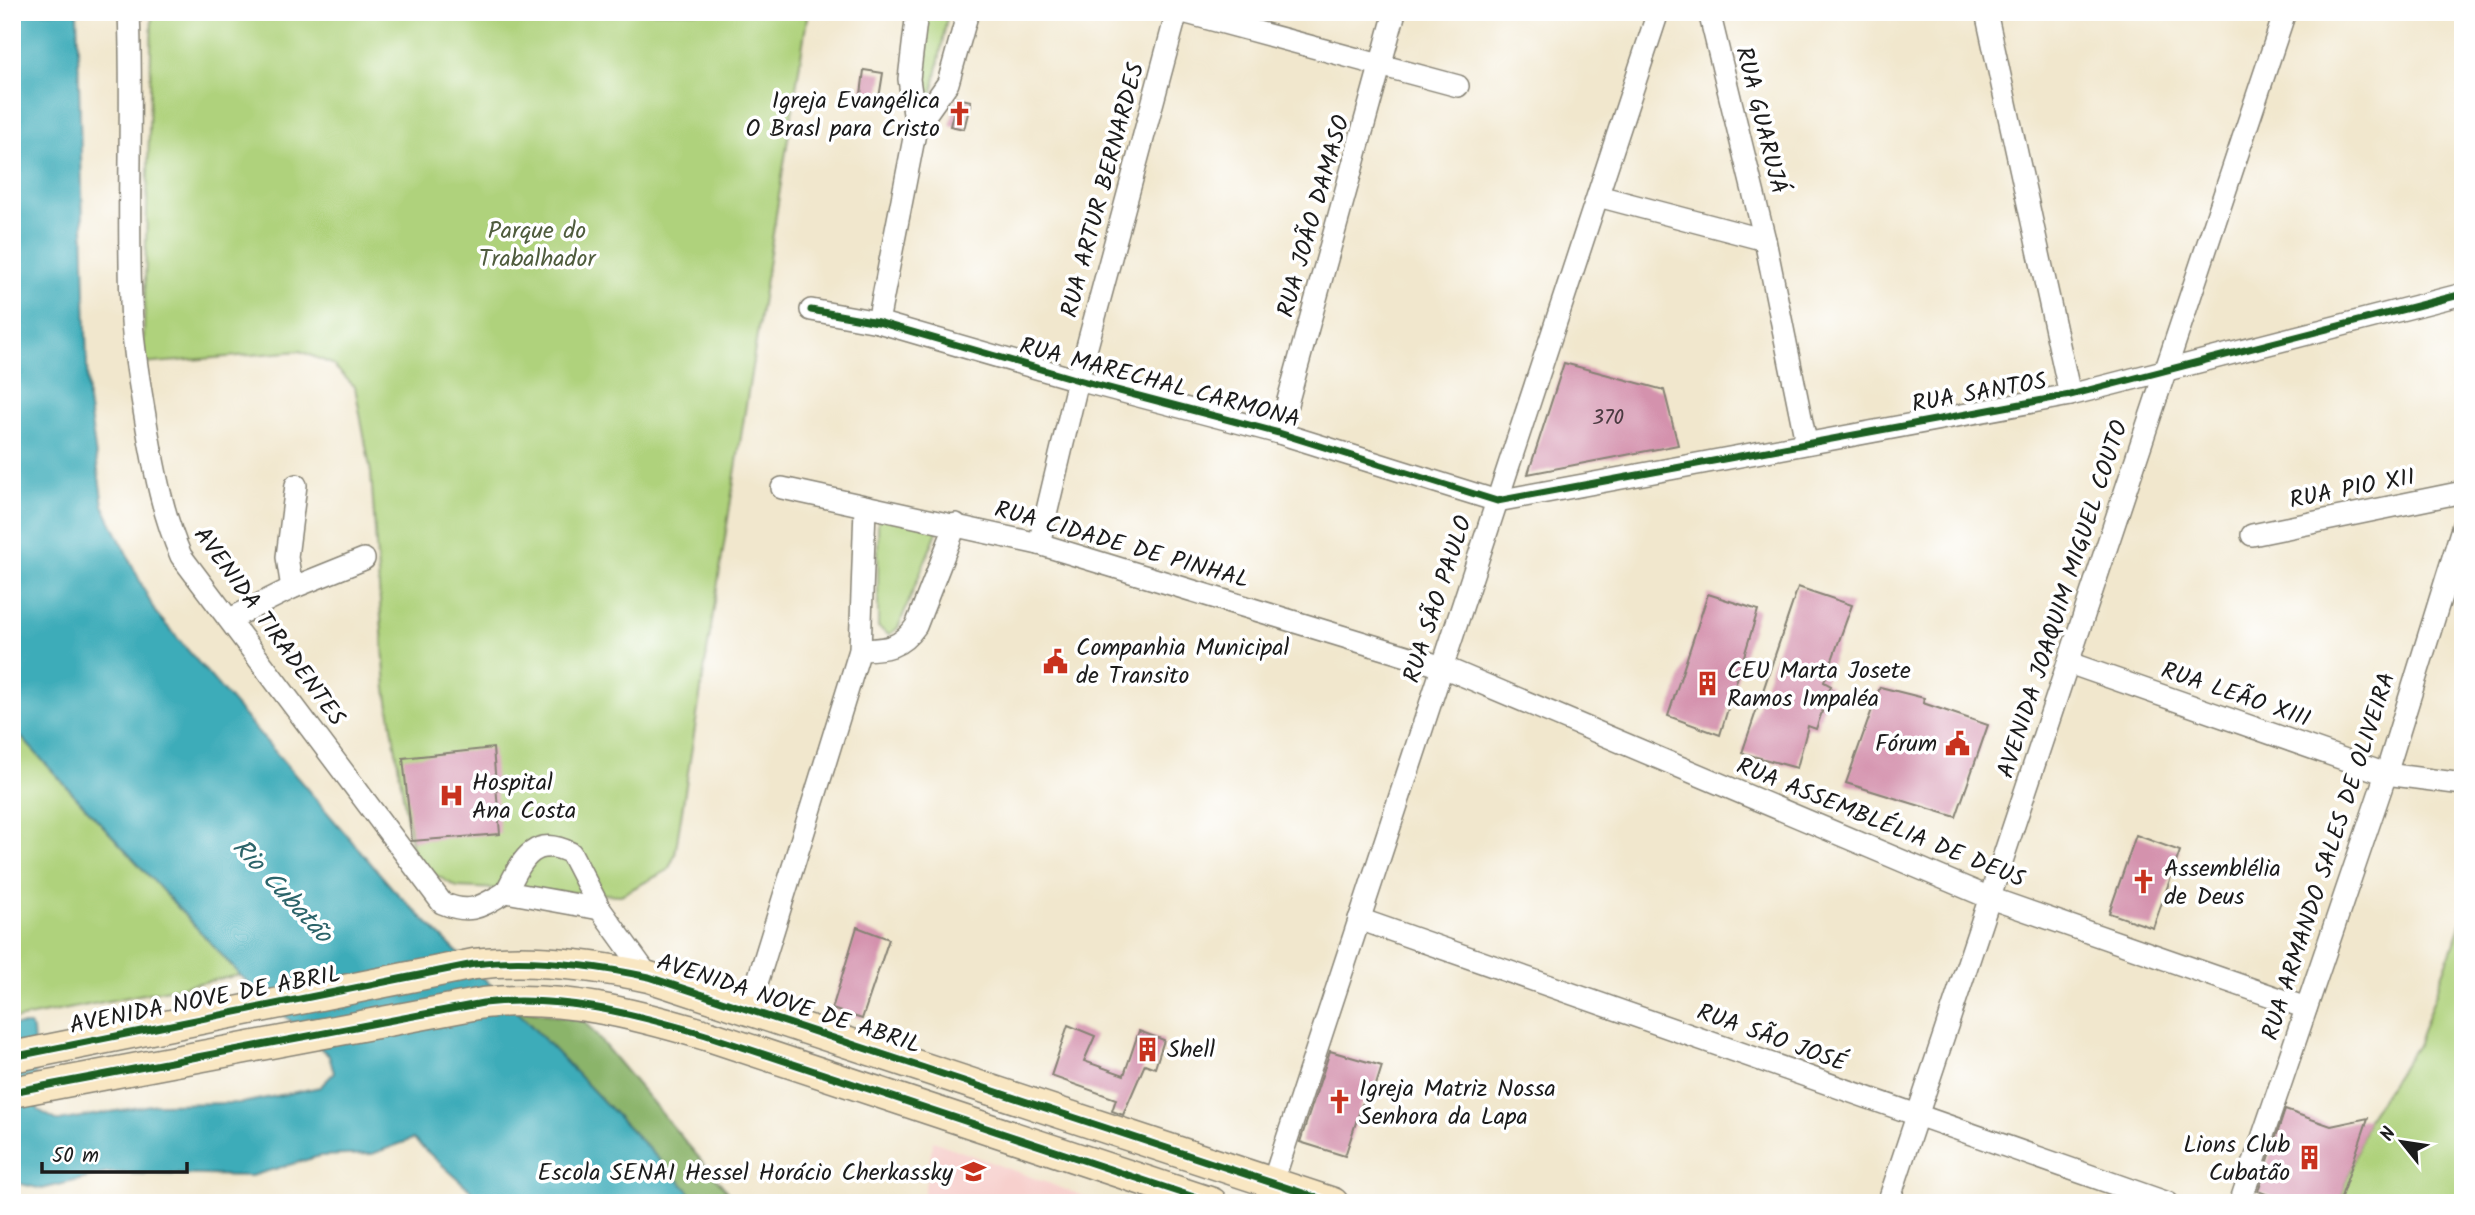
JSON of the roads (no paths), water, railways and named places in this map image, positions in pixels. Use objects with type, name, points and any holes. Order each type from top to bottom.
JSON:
[{"type":"main road","name":"AVENIDA NOVE DE ABRIL","points":[[12,1057],[474,964],[513,961],[606,968],[649,977],[749,1010],[1269,1193],[1333,1203]]},
{"type":"main road","points":[[12,1093],[483,1003],[540,1000],[631,1013],[706,1035],[1212,1203]]},
{"type":"main road","points":[[706,1035],[737,1028],[749,1010]]},
{"type":"street","name":"AVENIDA TIRADENTES","points":[[129,12],[132,80],[131,301],[136,362],[157,485],[168,527],[181,556],[442,903],[458,910],[477,909],[506,892]]},
{"type":"street","points":[[878,322],[916,128],[909,79],[917,12]]},
{"type":"street","points":[[916,128],[948,83],[968,12]]},
{"type":"street","name":"RUA ARTUR BERNARDES","points":[[1038,544],[1077,380],[1177,12]]},
{"type":"street","points":[[1183,12],[1458,86]]},
{"type":"street","name":"RUA JOÃO DAMASO","points":[[1279,433],[1395,12]]},
{"type":"street","name":"RUA SÃO PAULO","points":[[1269,1193],[1658,12]]},
{"type":"street","name":"RUA GUARUJÁ","points":[[1709,12],[1765,240],[1806,442]]},
{"type":"street","points":[[1986,12],[2070,395]]},
{"type":"street","name":"AVENIDA JOAQUIM MIGUEL COUTO","points":[[1888,1203],[2286,12]]},
{"type":"street","points":[[1598,196],[1765,240]]},
{"type":"street","name":"RUA SANTOS","points":[[1497,501],[2070,395],[2463,294]]},
{"type":"street","name":"RUA MARECHAL CARMONA","points":[[811,310],[878,322],[1077,380],[1279,433],[1497,501]]},
{"type":"street","points":[[292,588],[286,557],[296,485]]},
{"type":"street","name":"RUA CIDADE DE PINHAL","points":[[782,488],[1038,544],[1443,667]]},
{"type":"street","name":"RUA PIO XII","points":[[2252,535],[2463,492]]},
{"type":"street","points":[[749,1010],[860,650],[865,508]]},
{"type":"street","points":[[860,650],[894,649],[907,640],[916,626],[956,524]]},
{"type":"street","name":"RUA ARMANDO SALES DE OLIVEIRA","points":[[2239,1203],[2386,774],[2463,524]]},
{"type":"street","points":[[230,619],[292,588],[364,559]]},
{"type":"street","name":"RUA LEÃO XIII","points":[[2069,663],[2386,774],[2463,784]]},
{"type":"street","name":"RUA ASSEMBLÉLIA DE DEUS","points":[[1443,667],[1990,898],[2306,1008]]},
{"type":"street","points":[[600,909],[506,892],[527,856],[548,845],[571,853],[600,909],[649,977]]},
{"type":"street","name":"RUA SÃO JOSÉ","points":[[1359,919],[2168,1203]]},
{"type":"street","points":[[606,968],[615,928]]},
{"type":"water","name":"Rio Cubatão","points":[[12,12],[77,12],[88,401],[103,505],[155,612],[393,889],[514,1008],[688,1190],[697,1203],[485,1203],[413,1139],[372,1154],[320,1156],[251,1176],[108,1173],[42,1189],[12,1182],[12,1025],[29,1025],[33,1030],[38,1110],[58,1121],[157,1104],[242,1103],[320,1087],[334,1073],[329,1056],[240,975],[12,727]]},
{"type":"place","name":"Igreja Evangélica O Brasl para Cristo","points":[[960,114]]},
{"type":"place","name":"Companhia Municipal de Transito","points":[[1056,661]]},
{"type":"place","name":"CEU Marta Josete Ramos Impaléa","points":[[1707,684]]},
{"type":"place","name":"Fórum","points":[[1957,743]]},
{"type":"place","name":"Hospital Ana Costa","points":[[452,796]]},
{"type":"place","name":"Assemblélia de Deus","points":[[2144,882]]},
{"type":"place","name":"Shell","points":[[1147,1049]]},
{"type":"place","name":"Igreja Matriz Nossa Senhora da Lapa","points":[[1339,1102]]},
{"type":"place","name":"Lions Club Cubatão","points":[[2310,1158]]},
{"type":"place","name":"Escola SENAI Hessel Horácio Cherkassky","points":[[973,1172]]},
{"type":"park label","name":"Parque do Trabalhador","points":[[537,244]]}]
